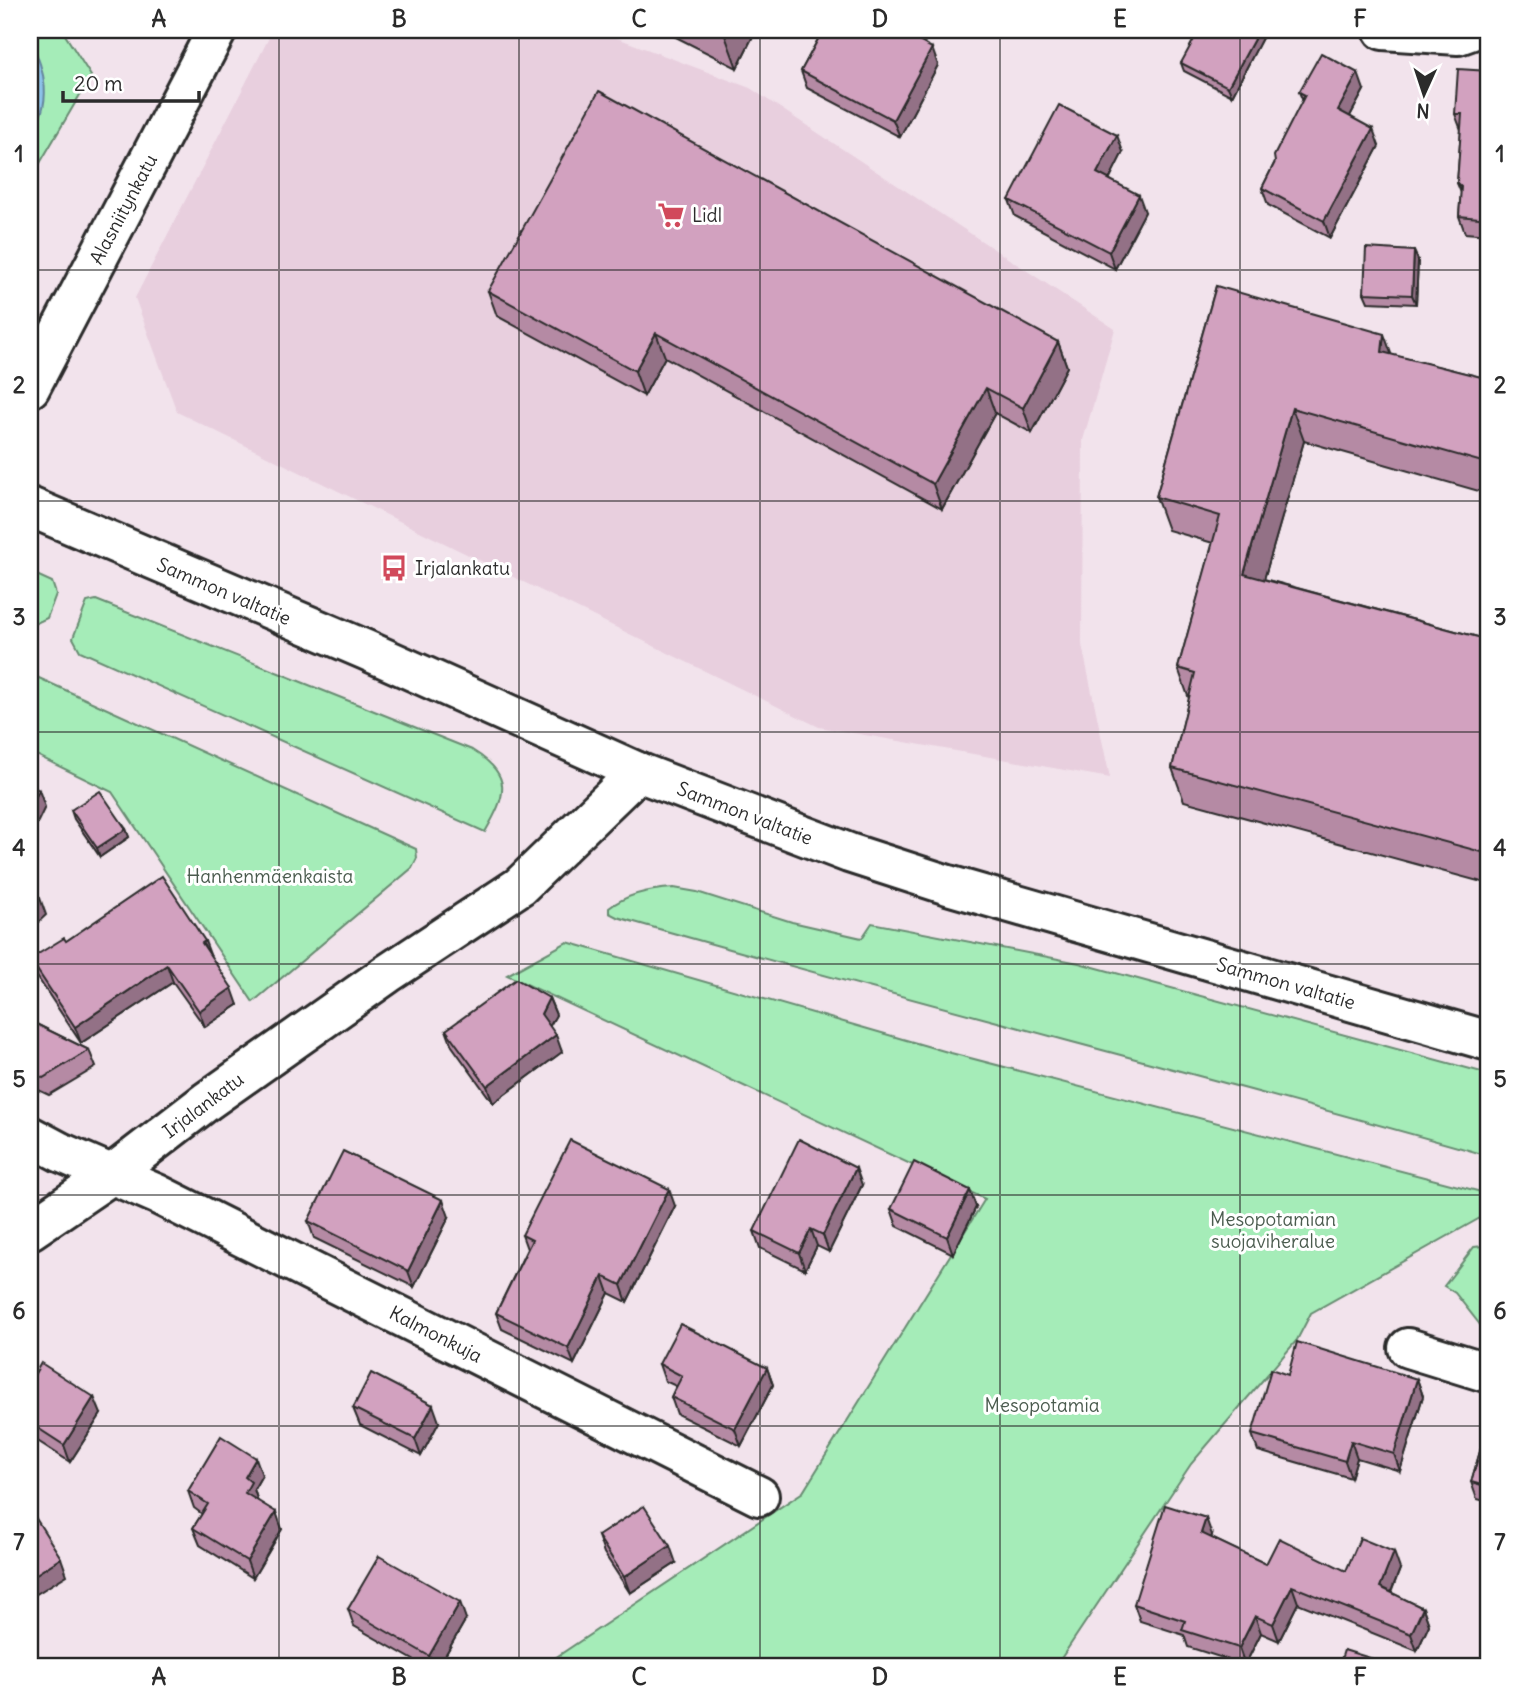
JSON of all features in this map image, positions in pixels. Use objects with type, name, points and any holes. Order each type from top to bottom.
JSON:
[{"type":"street","name":"Alasniitynkatu","points":[[30,388],[217,30]]},
{"type":"street","points":[[1384,30],[1458,35],[1472,30]]},
{"type":"street","name":"Sammon valtatie","points":[[30,507],[366,650],[638,772],[849,853],[948,885],[1489,1041]]},
{"type":"street","name":"Irjalankatu","points":[[30,1230],[111,1175],[206,1101],[452,930],[520,886],[638,772]]},
{"type":"street","name":"Kalmonkuja","points":[[30,1136],[170,1200],[759,1496]]},
{"type":"street","points":[[1408,1348],[1489,1373]]},
{"type":"shaded area","points":[[273,30],[596,30],[750,88],[1115,329],[1083,440],[1082,645],[1110,778],[819,727],[177,412],[135,298]]},
{"type":"green space","points":[[30,30],[62,30],[91,76],[30,180]]},
{"type":"green space","points":[[30,572],[52,582],[56,594],[47,618],[30,626]]},
{"type":"green space","points":[[96,600],[472,750],[494,768],[502,786],[498,807],[485,832],[80,651],[73,638],[87,602]]},
{"type":"green space","name":"Hanhenmäenkaista","points":[[30,674],[416,849],[417,858],[412,868],[253,1002],[112,792],[30,752]]},
{"type":"green space","points":[[674,888],[697,892],[792,922],[862,938],[872,923],[1079,963],[1489,1074],[1489,1156],[835,978],[609,913],[609,908],[632,896]]},
{"type":"green space","points":[[567,942],[951,1053],[1489,1194],[1489,1213],[1311,1313],[1297,1340],[1191,1464],[1056,1666],[543,1666],[803,1492],[985,1199],[507,975]]},
{"type":"green space","points":[[1483,1246],[1489,1249],[1489,1336],[1455,1293],[1444,1286],[1474,1247]]},
{"type":"water","points":[[30,39],[43,75],[45,99],[38,122],[30,133]]},
{"type":"building","points":[[823,30],[904,30],[902,32],[932,48],[893,120],[801,71]]},
{"type":"building","points":[[1199,30],[1259,30],[1228,87],[1181,63]]},
{"type":"building","points":[[1321,53],[1358,73],[1338,110],[1373,129],[1324,221],[1262,188],[1275,162],[1274,156],[1305,95],[1299,92]]},
{"type":"building","points":[[1458,69],[1489,71],[1489,219],[1459,216],[1461,187],[1457,183],[1462,114],[1455,114]]},
{"type":"building","name":"Lidl","points":[[599,91],[1058,342],[1023,408],[986,388],[933,484],[656,333],[635,371],[488,291]]},
{"type":"building","points":[[1059,105],[1117,135],[1097,173],[1139,195],[1109,252],[1009,200]]},
{"type":"building","points":[[1366,248],[1414,251],[1412,295],[1364,293]]},
{"type":"building","points":[[1216,286],[1384,334],[1382,352],[1489,379],[1489,464],[1292,408],[1244,574],[1489,640],[1489,854],[1172,768],[1195,673],[1178,668],[1220,516],[1156,497]]},
{"type":"building","points":[[30,785],[39,790],[30,808]]},
{"type":"building","points":[[100,791],[126,829],[97,848],[71,810]]},
{"type":"building","points":[[162,876],[232,988],[199,1011],[167,965],[75,1027],[30,959],[64,938],[66,941]]},
{"type":"building","points":[[30,883],[40,898],[30,907]]},
{"type":"building","points":[[516,979],[549,998],[541,1014],[556,1035],[487,1086],[446,1030]]},
{"type":"building","points":[[30,1021],[89,1050],[43,1078],[30,1072]]},
{"type":"building","points":[[799,1139],[856,1168],[823,1235],[811,1229],[799,1253],[754,1231]]},
{"type":"building","points":[[570,1140],[669,1189],[621,1285],[603,1276],[568,1348],[496,1313],[532,1240],[522,1235]]},
{"type":"building","points":[[343,1151],[443,1200],[408,1271],[308,1221]]},
{"type":"building","points":[[914,1162],[970,1190],[947,1237],[891,1209]]},
{"type":"building","points":[[680,1324],[767,1368],[735,1429],[671,1397],[682,1376],[659,1364]]},
{"type":"building","points":[[1297,1342],[1417,1379],[1394,1454],[1351,1441],[1345,1461],[1252,1434],[1271,1369],[1288,1375]]},
{"type":"building","points":[[41,1363],[94,1397],[64,1445],[30,1423],[30,1382]]},
{"type":"building","points":[[371,1373],[433,1405],[415,1439],[353,1408]]},
{"type":"building","points":[[1489,1421],[1489,1487],[1471,1482]]},
{"type":"building","points":[[221,1436],[256,1458],[245,1477],[251,1482],[245,1493],[276,1512],[247,1561],[193,1528],[208,1504],[188,1491]]},
{"type":"building","points":[[1165,1505],[1206,1518],[1201,1533],[1266,1564],[1279,1538],[1346,1571],[1360,1538],[1394,1552],[1380,1587],[1423,1608],[1411,1634],[1292,1586],[1273,1624],[1255,1616],[1239,1648],[1182,1630],[1185,1621],[1134,1604]]},
{"type":"building","points":[[644,1506],[670,1546],[624,1577],[598,1536]]},
{"type":"building","points":[[35,1517],[61,1558],[30,1578],[30,1520]]},
{"type":"building","points":[[379,1556],[460,1602],[429,1656],[348,1609]]},
{"type":"building","points":[[1344,1650],[1396,1666],[1339,1666]]},
{"type":"place","name":"Lidl","points":[[671,215]]},
{"type":"place","name":"Irjalankatu","points":[[394,568]]},
{"type":"park label","name":"Mesopotamian suojaviheralue","points":[[1273,1230]]},
{"type":"park label","name":"Mesopotamia","points":[[1042,1405]]}]
